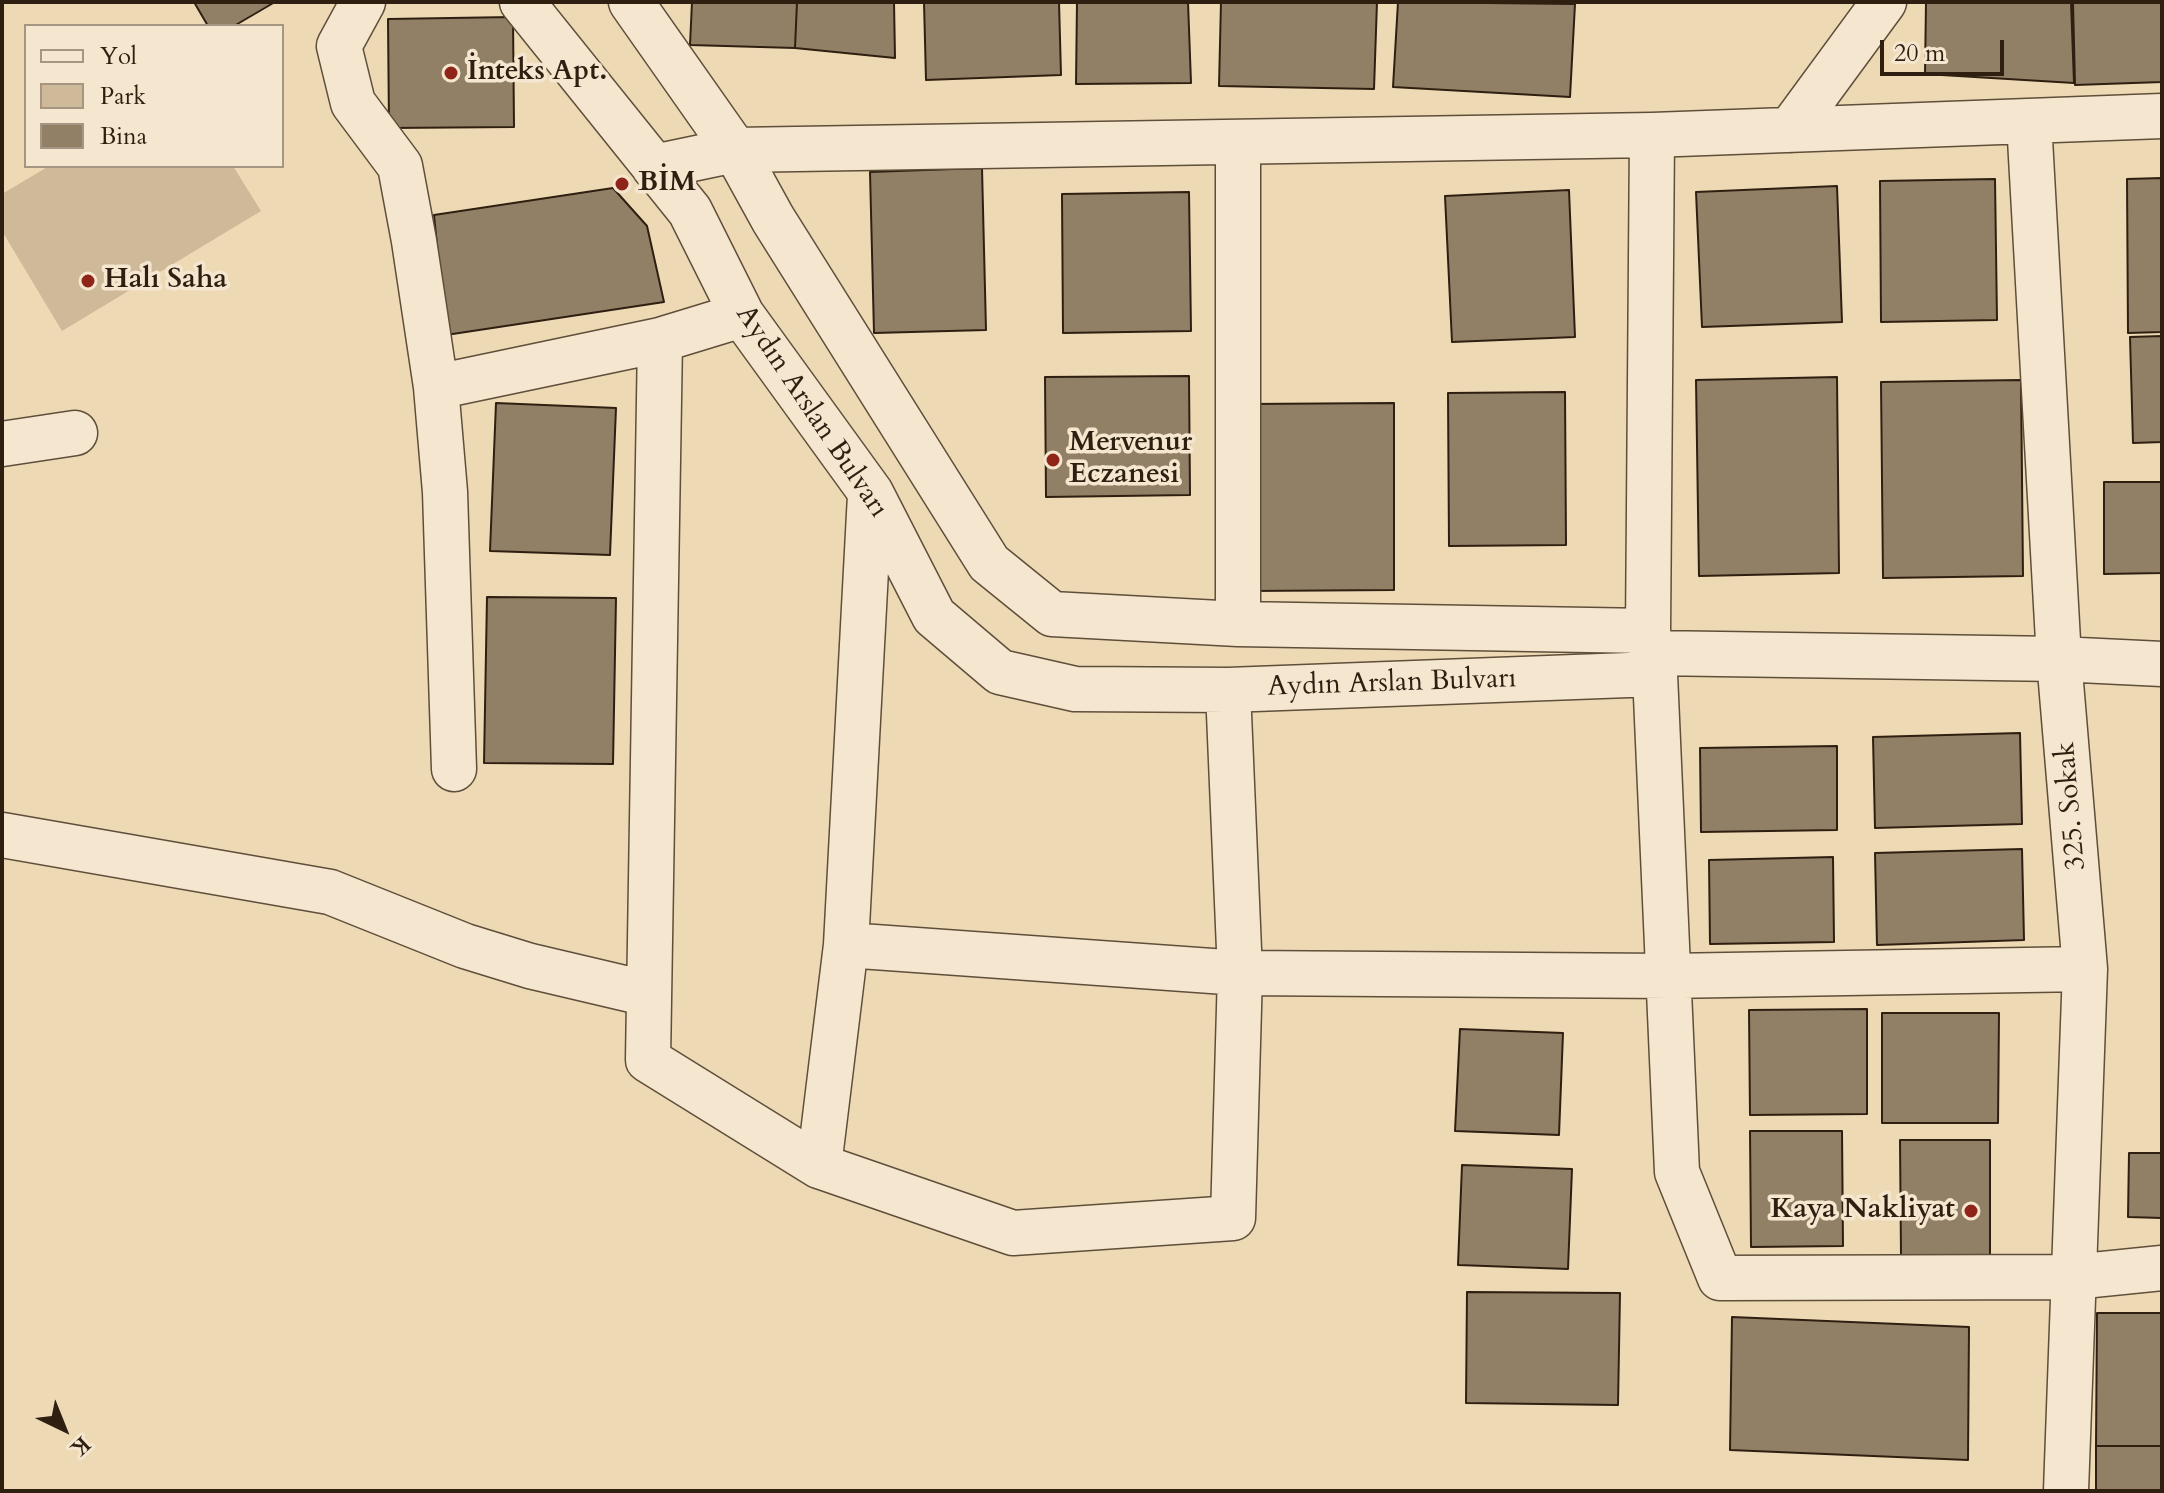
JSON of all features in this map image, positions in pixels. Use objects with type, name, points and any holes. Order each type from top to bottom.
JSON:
[{"type":"street","points":[[363,2],[339,46],[353,103],[400,166],[436,387],[445,492],[454,769]]},
{"type":"street","name":"Aydın Arslan Bulvarı","points":[[522,2],[690,211],[742,315],[871,493],[934,616],[1000,672],[1075,689],[1228,690],[1652,653],[2059,659],[2162,664]]},
{"type":"street","points":[[631,2],[735,150],[773,219],[989,563],[1052,614],[1652,653]]},
{"type":"street","points":[[1790,130],[1884,2]]},
{"type":"street","points":[[654,167],[735,150],[1652,135],[2162,116]]},
{"type":"street","name":"325. Sokak","points":[[2029,121],[2059,659],[2085,969],[2066,1491]]},
{"type":"street","points":[[1652,135],[1652,653],[1677,1172],[1720,1278],[2073,1277],[2162,1268]]},
{"type":"street","points":[[1238,142],[1238,624]]},
{"type":"street","points":[[436,387],[660,340],[742,315]]},
{"type":"street","points":[[660,340],[648,1060],[819,1166],[1013,1233],[1233,1218],[1240,973],[1228,690]]},
{"type":"street","points":[[2,444],[75,433]]},
{"type":"street","points":[[819,1166],[846,945],[871,493]]},
{"type":"street","points":[[2,835],[330,892],[465,946],[530,966],[649,994]]},
{"type":"street","points":[[846,945],[1240,973],[1668,976],[2085,969]]},
{"type":"green space","name":"Halı Saha","points":[[46,168],[234,168],[261,211],[62,331],[2,231],[2,194]]},
{"type":"building","points":[[194,2],[275,2],[237,24],[207,24]]},
{"type":"building","points":[[692,2],[797,2],[795,48],[690,45]]},
{"type":"building","points":[[797,2],[894,2],[895,58],[795,48]]},
{"type":"building","points":[[924,2],[1059,2],[1061,75],[926,80]]},
{"type":"building","points":[[1077,2],[1188,2],[1191,83],[1076,84]]},
{"type":"building","points":[[1221,2],[1377,2],[1374,89],[1219,86]]},
{"type":"building","points":[[1398,2],[1575,4],[1570,97],[1393,87]]},
{"type":"building","points":[[1926,2],[2071,2],[2074,83],[1925,74]]},
{"type":"building","points":[[2073,2],[2162,2],[2162,82],[2075,85]]},
{"type":"building","name":"İnteks Apt.","points":[[513,17],[514,127],[389,128],[388,19]]},
{"type":"building","points":[[982,168],[986,330],[874,333],[870,172]]},
{"type":"building","points":[[2162,178],[2162,332],[2128,333],[2127,179]]},
{"type":"building","points":[[1995,179],[1997,320],[1881,322],[1880,181]]},
{"type":"building","points":[[1837,186],[1842,322],[1702,327],[1696,192]]},
{"type":"building","points":[[613,188],[647,226],[664,302],[446,335],[434,215]]},
{"type":"building","points":[[1569,190],[1575,337],[1452,342],[1445,196]]},
{"type":"building","points":[[1189,192],[1191,331],[1063,333],[1062,194]]},
{"type":"building","points":[[2162,336],[2162,442],[2133,443],[2130,337]]},
{"type":"building","points":[[1189,376],[1190,495],[1046,497],[1045,377]]},
{"type":"building","points":[[1837,377],[1839,573],[1699,576],[1696,380]]},
{"type":"building","points":[[2021,380],[2023,576],[1883,578],[1881,382]]},
{"type":"building","points":[[1565,392],[1566,545],[1449,546],[1448,393]]},
{"type":"building","points":[[496,403],[616,408],[610,555],[490,551]]},
{"type":"building","points":[[1394,403],[1394,590],[1248,591],[1248,404]]},
{"type":"building","points":[[2104,482],[2162,482],[2162,573],[2104,574]]},
{"type":"building","points":[[487,597],[616,598],[613,764],[484,763]]},
{"type":"building","points":[[2020,733],[2022,824],[1875,828],[1873,737]]},
{"type":"building","points":[[1837,746],[1837,830],[1701,832],[1700,748]]},
{"type":"building","points":[[2022,849],[2024,940],[1877,945],[1875,853]]},
{"type":"building","points":[[1833,857],[1834,942],[1710,944],[1709,860]]},
{"type":"building","points":[[1867,1009],[1867,1114],[1750,1115],[1749,1010]]},
{"type":"building","points":[[1882,1013],[1999,1013],[1998,1123],[1882,1123]]},
{"type":"building","points":[[1460,1029],[1563,1033],[1559,1135],[1455,1131]]},
{"type":"building","points":[[1750,1131],[1842,1131],[1843,1246],[1751,1247]]},
{"type":"building","points":[[1900,1140],[1990,1140],[1990,1255],[1901,1256]]},
{"type":"building","points":[[2129,1153],[2162,1153],[2162,1218],[2128,1217]]},
{"type":"building","points":[[1462,1165],[1572,1169],[1568,1269],[1458,1265]]},
{"type":"building","points":[[1467,1292],[1620,1293],[1618,1405],[1466,1403]]},
{"type":"building","points":[[2097,1313],[2162,1313],[2162,1446],[2096,1446]]},
{"type":"building","points":[[1732,1317],[1969,1327],[1968,1460],[1730,1450]]},
{"type":"building","points":[[2096,1446],[2162,1446],[2162,1491],[2096,1491]]},
{"type":"place","name":"İnteks Apt.","points":[[451,73]]},
{"type":"place","name":"BİM","points":[[622,184]]},
{"type":"place","name":"Halı Saha","points":[[88,281]]},
{"type":"place","name":"Mervenur Eczanesi","points":[[1053,460]]},
{"type":"place","name":"Kaya Nakliyat","points":[[1971,1211]]}]
